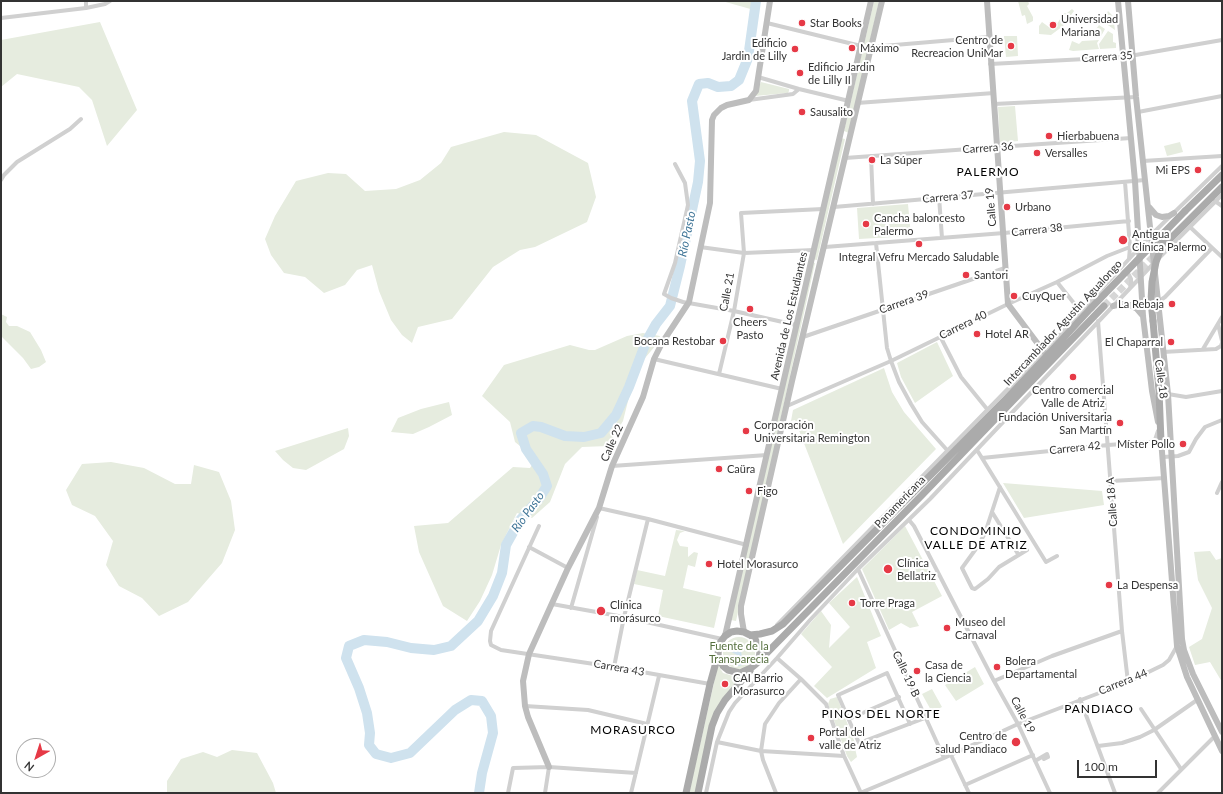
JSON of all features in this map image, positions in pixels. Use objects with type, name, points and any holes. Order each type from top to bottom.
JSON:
[{"type":"main road","points":[[749,100],[756,91],[770,1]]},
{"type":"main road","name":"Avenida de Los Estudiantes","points":[[724,637],[747,545],[871,1]]},
{"type":"main road","name":"Avenida de Los Estudiantes","points":[[747,633],[741,614],[741,606],[819,273],[848,141],[882,1]]},
{"type":"main road","name":"Calle 19","points":[[987,1],[990,64],[994,93],[1008,304]]},
{"type":"main road","name":"Calle 18","points":[[1118,1],[1131,138],[1143,316],[1152,391],[1162,442],[1173,608],[1177,646],[1187,677],[1222,751]]},
{"type":"main road","name":"Calle 18","points":[[1128,1],[1136,97],[1168,394],[1182,639],[1192,674],[1222,732]]},
{"type":"main road","points":[[857,66],[862,69],[866,68]]},
{"type":"main road","name":"Calle 22","points":[[549,767],[528,717],[525,706],[524,681],[529,654],[568,568],[599,508],[612,466],[643,397],[654,359],[664,338],[686,302],[710,203],[712,120],[714,115],[721,108],[727,105],[749,100]]},
{"type":"main road","points":[[840,136],[844,133],[846,134],[848,141]]},
{"type":"main road","name":"Intercambiador Agustin Agualongo","points":[[747,633],[760,634],[772,631],[783,624],[877,527],[1007,398],[1091,308],[1222,175]]},
{"type":"main road","points":[[1168,241],[1222,187]]},
{"type":"main road","points":[[1148,206],[1156,215],[1162,217],[1169,216],[1174,213]]},
{"type":"main road","points":[[1162,442],[1151,301],[1152,282],[1156,262],[1169,228]]},
{"type":"main road","points":[[810,272],[810,274],[814,276],[819,273]]},
{"type":"main road","points":[[1008,304],[1044,352]]},
{"type":"main road","points":[[1113,306],[1121,304],[1130,305],[1137,309],[1143,316]]},
{"type":"main road","name":"Intercambiador Agustin Agualongo","points":[[1058,354],[1104,306]]},
{"type":"main road","name":"Panamericana","points":[[698,793],[712,726],[717,713],[725,700],[754,666],[807,617],[1058,354]]},
{"type":"main road","points":[[686,793],[710,684],[718,655],[719,644],[724,637],[731,632],[737,631],[747,633],[755,639],[760,652],[754,666],[740,673],[734,672],[724,666],[718,655]]},
{"type":"street","points":[[86,1],[86,8]]},
{"type":"street","points":[[1,18],[86,8],[106,4],[110,1]]},
{"type":"street","points":[[1118,1],[1128,1]]},
{"type":"street","points":[[767,23],[861,46]]},
{"type":"street","points":[[871,47],[989,37]]},
{"type":"street","name":"Carrera 35","points":[[990,64],[1124,57],[1222,40]]},
{"type":"street","points":[[758,77],[848,101]]},
{"type":"street","points":[[749,100],[792,94],[799,89]]},
{"type":"street","points":[[857,103],[994,93]]},
{"type":"street","points":[[1138,112],[1222,96]]},
{"type":"street","points":[[994,104],[1136,97]]},
{"type":"street","points":[[1,180],[17,162],[70,129],[81,119]]},
{"type":"street","name":"Carrera 36","points":[[845,158],[1131,138]]},
{"type":"street","points":[[871,156],[873,204]]},
{"type":"street","points":[[1143,160],[1222,156]]},
{"type":"street","points":[[675,164],[685,183],[688,204],[675,263],[664,294],[671,298],[686,302],[796,325]]},
{"type":"street","points":[[877,527],[947,450],[1044,352],[1115,272],[1222,166]]},
{"type":"street","name":"Carrera 37","points":[[834,207],[1145,180]]},
{"type":"street","points":[[1125,182],[1129,221],[1129,259]]},
{"type":"street","points":[[706,793],[717,742],[729,712],[735,703],[777,658],[807,617],[930,499],[1098,321],[1222,195]]},
{"type":"street","points":[[939,197],[942,238]]},
{"type":"street","points":[[1215,201],[1222,206]]},
{"type":"street","name":"Calle 21","points":[[719,374],[734,311],[744,253],[741,212],[823,209]]},
{"type":"street","name":"Carrera 38","points":[[824,247],[1004,233],[1129,221]]},
{"type":"street","points":[[1190,227],[1222,257]]},
{"type":"street","points":[[876,243],[887,348],[891,361],[899,382],[922,422],[947,450]]},
{"type":"street","points":[[700,244],[744,253],[814,250]]},
{"type":"street","points":[[1130,246],[1139,248]]},
{"type":"street","name":"Carrera 40","points":[[787,406],[891,361],[940,336],[1057,282],[1107,256],[1130,246]]},
{"type":"street","points":[[1158,302],[1212,248]]},
{"type":"street","name":"Carrera 39","points":[[803,337],[1005,268]]},
{"type":"street","points":[[1115,272],[1120,271],[1129,275],[1131,279],[1130,288]]},
{"type":"street","points":[[1057,282],[1081,312]]},
{"type":"street","points":[[1203,349],[1222,318]]},
{"type":"street","name":"Calle 18 A","points":[[1098,321],[1122,631],[1128,682]]},
{"type":"street","points":[[1163,352],[1218,348],[1222,342],[1221,329],[1218,324]]},
{"type":"street","points":[[1212,334],[1221,329]]},
{"type":"street","points":[[940,336],[961,376],[988,409]]},
{"type":"street","points":[[654,359],[782,389]]},
{"type":"street","points":[[1168,394],[1186,397],[1222,391]]},
{"type":"street","points":[[1163,457],[1189,452],[1205,427],[1222,420]]},
{"type":"street","name":"Carrera 42","points":[[982,458],[1150,442],[1155,440],[1159,429]]},
{"type":"street","points":[[977,450],[1046,562],[1057,556]]},
{"type":"street","points":[[612,466],[767,455]]},
{"type":"street","points":[[1111,480],[1164,478]]},
{"type":"street","points":[[1217,494],[1222,482]]},
{"type":"street","points":[[1000,487],[985,533],[978,546],[962,568],[972,588],[975,589],[1000,567],[1026,550]]},
{"type":"street","points":[[923,494],[930,499]]},
{"type":"street","points":[[571,608],[599,508],[648,519],[747,545]]},
{"type":"street","points":[[992,512],[1018,554]]},
{"type":"street","points":[[614,667],[624,617],[648,519]]},
{"type":"street","name":"Calle 19","points":[[909,520],[914,526],[994,681],[1018,724],[1050,793]]},
{"type":"street","points":[[539,526],[529,548],[568,568]]},
{"type":"street","name":"Carrera 43","points":[[529,548],[491,631],[491,645],[502,650],[614,667],[710,684]]},
{"type":"street","name":"Calle 19 B","points":[[858,569],[944,758]]},
{"type":"street","points":[[552,604],[724,637]]},
{"type":"street","points":[[994,681],[1052,656],[1122,631]]},
{"type":"street","name":"Carrera 44","points":[[860,793],[951,755],[1018,724],[1080,699],[1128,682],[1163,665],[1169,660],[1177,646]]},
{"type":"street","points":[[777,658],[826,704],[844,756],[860,793]]},
{"type":"street","points":[[910,724],[887,673],[838,695],[859,743],[910,724],[925,718]]},
{"type":"street","points":[[631,793],[659,676]]},
{"type":"street","points":[[776,793],[761,751],[766,724],[779,703],[801,679]]},
{"type":"street","points":[[849,719],[899,697]]},
{"type":"street","points":[[1080,699],[1115,793]]},
{"type":"street","points":[[1098,746],[1122,743],[1154,730],[1197,700]]},
{"type":"street","points":[[525,706],[588,710],[647,724]]},
{"type":"street","points":[[1141,709],[1181,769]]},
{"type":"street","points":[[1158,793],[1214,736]]},
{"type":"street","points":[[717,742],[761,751],[844,756]]},
{"type":"street","points":[[1035,761],[1047,754],[1048,758],[1044,759]]},
{"type":"street","points":[[951,755],[969,793]]},
{"type":"street","points":[[965,785],[1032,755]]},
{"type":"street","points":[[508,793],[513,768],[549,767],[636,773]]},
{"type":"street","points":[[545,793],[549,767]]},
{"type":"street","points":[[701,782],[708,784]]},
{"type":"green space","points":[[722,1],[756,1],[754,10]]},
{"type":"green space","points":[[874,1],[879,1],[849,133],[844,131]]},
{"type":"green space","points":[[1018,1],[1028,1],[1029,4],[1027,6],[1033,17],[1033,21],[1027,24],[1025,15],[1022,16]]},
{"type":"green space","points":[[1072,9],[1074,11],[1063,26],[1051,35],[1039,34],[1039,26],[1042,22],[1053,30],[1064,13],[1067,13]]},
{"type":"green space","points":[[1108,11],[1113,16],[1115,30],[1102,21]]},
{"type":"green space","points":[[100,22],[137,110],[107,146],[92,100],[79,87],[17,74],[1,87],[1,40]]},
{"type":"green space","points":[[1099,25],[1105,29],[1100,38],[1090,37],[1089,35],[1096,34],[1094,32]]},
{"type":"green space","points":[[1108,31],[1113,34],[1113,42],[1116,43],[1116,48],[1100,49],[1099,44]]},
{"type":"green space","name":"Centro de Recreacion UniMar","points":[[1004,36],[1017,36],[1018,56],[1006,57]]},
{"type":"green space","points":[[1099,40],[1097,43],[1099,49],[1069,50],[1072,41],[1079,44],[1082,41]]},
{"type":"green space","points":[[761,82],[789,89],[789,91],[788,93],[755,96]]},
{"type":"green space","points":[[1015,106],[1018,141],[1000,143],[998,107]]},
{"type":"green space","points":[[504,132],[536,135],[588,163],[596,197],[587,222],[535,247],[520,250],[493,267],[452,319],[418,327],[412,343],[402,335],[391,320],[379,291],[372,265],[357,270],[345,285],[324,293],[305,277],[284,273],[271,255],[265,239],[275,216],[296,181],[328,173],[346,174],[365,191],[396,189],[420,180],[441,163],[451,147]]},
{"type":"green space","points":[[840,138],[845,139],[817,260],[811,259]]},
{"type":"green space","points":[[1180,142],[1183,152],[1167,156],[1164,146]]},
{"type":"green space","points":[[908,204],[911,236],[859,239],[857,208]]},
{"type":"green space","points":[[810,261],[815,263],[736,621],[731,620]]},
{"type":"green space","points":[[1,314],[7,317],[6,322],[9,326],[17,326],[30,332],[41,350],[46,362],[39,367],[31,369],[23,358],[1,336]]},
{"type":"green space","points":[[643,333],[660,336],[656,345],[640,364],[623,421],[608,446],[582,447],[565,464],[550,502],[532,518],[517,513],[501,545],[492,575],[480,601],[467,621],[443,606],[419,552],[414,526],[448,523],[513,467],[530,468],[536,459],[515,442],[510,422],[482,396],[504,365],[570,345],[595,350],[627,336]]},
{"type":"green space","points":[[937,342],[953,376],[915,403],[901,377],[897,363]]},
{"type":"green space","points":[[884,368],[892,392],[904,412],[936,449],[843,544],[795,420],[791,421],[793,410]]},
{"type":"green space","points":[[449,402],[452,415],[429,427],[413,434],[391,432],[398,418],[421,409]]},
{"type":"green space","points":[[348,428],[349,436],[344,449],[306,470],[293,468],[275,451]]},
{"type":"green space","points":[[111,462],[144,468],[175,484],[191,484],[194,465],[219,472],[231,501],[235,530],[222,563],[188,602],[159,616],[142,598],[119,586],[106,565],[113,541],[95,516],[72,505],[66,490],[82,464]]},
{"type":"green space","points":[[1003,483],[1102,491],[1104,505],[1024,518]]},
{"type":"green space","points":[[905,526],[942,596],[912,612],[919,626],[910,628],[901,623],[889,630],[862,569]]},
{"type":"green space","points":[[676,530],[685,531],[680,533],[677,540],[680,546],[688,547],[688,557],[694,552],[698,553],[695,567],[688,565],[683,588],[721,597],[714,628],[658,616],[663,590],[634,584],[637,570],[665,576]]},
{"type":"green space","points":[[1210,551],[1216,560],[1222,558],[1222,682],[1210,662],[1195,665],[1189,647],[1202,639],[1212,608],[1198,580],[1194,552]]},
{"type":"green space","points":[[857,577],[881,636],[867,642],[876,668],[827,698],[814,686],[832,667],[801,634],[821,611],[831,625],[829,648],[850,627],[829,603]]},
{"type":"green space","name":"Fuente de la Transparecia","points":[[736,637],[742,637],[751,641],[755,653],[751,665],[742,669],[736,669],[727,665],[723,656],[723,650],[727,641]]},
{"type":"green space","points":[[718,665],[723,673],[740,678],[714,713],[695,793],[689,793]]},
{"type":"green space","points":[[975,667],[984,684],[956,701],[945,685]]},
{"type":"green space","points":[[932,689],[942,707],[932,712],[922,694]]},
{"type":"green space","points":[[837,697],[855,743],[857,757],[851,762],[847,756],[828,704],[830,699]]},
{"type":"green space","points":[[232,750],[257,753],[273,783],[276,793],[167,793],[167,781],[181,759],[203,752],[217,757]]},
{"type":"water","points":[[739,646],[743,649],[741,652],[742,656],[749,661],[746,664],[739,666],[733,665],[737,655],[728,650],[731,647]]},
{"type":"waterway","name":"Río Pasto","points":[[479,793],[482,773],[493,733],[491,716],[482,701],[471,700],[455,710],[410,753],[391,758],[376,754],[369,745],[370,733],[367,713],[359,688],[346,658],[349,646],[364,640],[387,642],[411,648],[434,650],[451,646],[478,621],[493,596],[502,573],[506,545],[520,520],[538,500],[547,486],[543,474],[526,449],[521,433],[533,426],[541,427],[565,436],[584,437],[601,433],[616,415],[629,387],[646,342],[656,324],[670,306],[680,266],[698,182],[700,161],[692,101],[699,84],[708,83],[718,87],[731,86],[739,80],[748,58],[756,1]]},
{"type":"tunnel","points":[[1104,306],[1156,254]]},
{"type":"place","name":"Star Books","points":[[802,23]]},
{"type":"place","name":"Universidad Mariana","points":[[1053,25]]},
{"type":"place","name":"Centro de Recreacion UniMar","points":[[1011,46]]},
{"type":"place","name":"Máximo","points":[[852,48]]},
{"type":"place","name":"Edificio Jardin de Lilly","points":[[795,49]]},
{"type":"place","name":"Edificio Jardin de Lilly II","points":[[800,73]]},
{"type":"place","name":"Sausalito","points":[[802,112]]},
{"type":"place","name":"Hierbabuena","points":[[1049,136]]},
{"type":"place","name":"Versalles","points":[[1037,153]]},
{"type":"place","name":"La Súper","points":[[872,160]]},
{"type":"place","name":"Mi EPS","points":[[1198,170]]},
{"type":"place","name":"Urbano","points":[[1007,207]]},
{"type":"place","name":"Cancha baloncesto Palermo","points":[[866,224]]},
{"type":"place","name":"Antigua Clínica Palermo","points":[[1123,240]]},
{"type":"place","name":"Integral Vefru Mercado Saludable","points":[[919,244]]},
{"type":"place","name":"Santori","points":[[966,275]]},
{"type":"place","name":"CuyQuer","points":[[1014,296]]},
{"type":"place","name":"La Rebaja","points":[[1172,304]]},
{"type":"place","name":"Cheers Pasto","points":[[750,309]]},
{"type":"place","name":"Hotel AR","points":[[977,334]]},
{"type":"place","name":"Bocana Restobar","points":[[723,341]]},
{"type":"place","name":"El Chaparral","points":[[1171,342]]},
{"type":"place","name":"Centro comercial Valle de Atriz","points":[[1073,377]]},
{"type":"place","name":"Fundación Universitaria San Martín","points":[[1120,423]]},
{"type":"place","name":"Corporación Universitaria Remington","points":[[746,431]]},
{"type":"place","name":"Míster Pollo","points":[[1183,444]]},
{"type":"place","name":"Caüra","points":[[719,469]]},
{"type":"place","name":"Figo","points":[[749,491]]},
{"type":"place","name":"Hotel Morasurco","points":[[709,564]]},
{"type":"place","name":"Clínica Bellatriz","points":[[888,569]]},
{"type":"place","name":"La Despensa","points":[[1109,585]]},
{"type":"place","name":"Torre Praga","points":[[852,603]]},
{"type":"place","name":"Clínica morásurco","points":[[601,611]]},
{"type":"place","name":"Museo del Carnaval","points":[[947,628]]},
{"type":"place","name":"Bolera Departamental","points":[[997,667]]},
{"type":"place","name":"Casa de la Ciencia","points":[[917,671]]},
{"type":"place","name":"CAI Barrio Morasurco","points":[[725,684]]},
{"type":"place","name":"Portal del valle de Atriz","points":[[811,738]]},
{"type":"place","name":"Centro de salud Pandiaco","points":[[1016,742]]},
{"type":"district","name":"PALERMO","points":[[988,172]]},
{"type":"district","name":"CONDOMINIO VALLE DE ATRIZ","points":[[976,538]]},
{"type":"district","name":"PANDIACO","points":[[1099,709]]},
{"type":"district","name":"PINOS DEL NORTE","points":[[881,714]]},
{"type":"district","name":"MORASURCO","points":[[633,730]]}]
